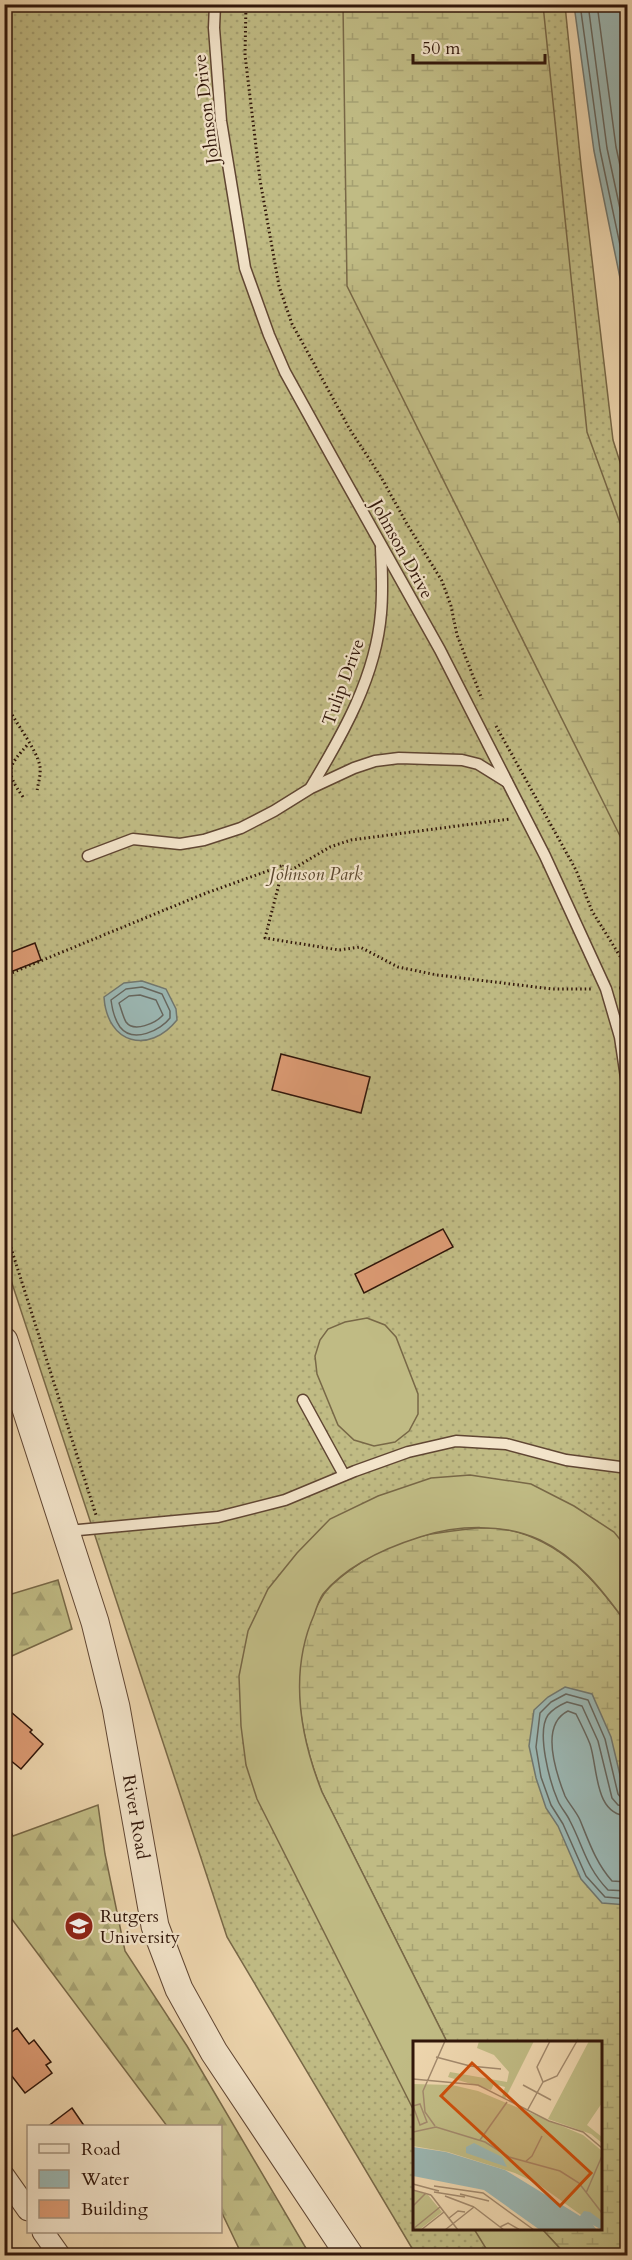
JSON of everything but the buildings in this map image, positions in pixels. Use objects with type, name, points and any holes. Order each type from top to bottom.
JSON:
[{"type":"street","name":"River Road","points":[[4,1341],[95,1622],[116,1707],[155,1926],[179,1989],[214,2052],[350,2256]]},
{"type":"street","points":[[4,2176],[27,2209]]},
{"type":"street","points":[[45,2233],[60,2256]]},
{"type":"lane","name":"Johnson Drive","points":[[215,4],[214,28],[220,109],[245,268],[269,335],[285,372],[440,650],[527,819],[606,989],[620,1037],[627,1091]]},
{"type":"lane","name":"Tulip Drive","points":[[311,788],[338,744],[373,661],[381,615],[381,545]]},
{"type":"lane","name":"Tulip Drive","points":[[87,856],[133,838],[180,844],[204,840],[241,828],[311,788],[375,761],[399,758],[446,758],[478,764],[509,784]]},
{"type":"lane","points":[[303,1400],[344,1475]]},
{"type":"lane","points":[[66,1531],[218,1517],[285,1500],[344,1475],[408,1452],[456,1441],[506,1444],[566,1460],[627,1468]]},
{"type":"path","points":[[246,4],[245,55],[260,180],[279,286],[292,324],[349,428],[381,477],[406,524],[442,581],[451,606],[457,635],[484,702]]},
{"type":"path","points":[[4,545],[6,551],[4,563]]},
{"type":"path","points":[[4,699],[10,713],[37,756],[40,769],[37,791]]},
{"type":"path","points":[[495,723],[576,870],[592,911],[627,969]]},
{"type":"path","points":[[23,797],[11,779],[9,770],[11,764],[29,743]]},
{"type":"path","points":[[281,876],[330,847],[351,840],[547,818]]},
{"type":"path","points":[[4,976],[201,895],[284,865],[265,938],[339,950],[360,947],[398,967],[437,975],[552,989],[596,989]]},
{"type":"path","points":[[617,988],[627,988]]},
{"type":"path","points":[[4,1226],[101,1528]]},
{"type":"green space","name":"Johnson Park","points":[[5,5],[565,5],[613,440],[628,487],[627,2255],[416,2255],[227,1937],[5,1262]]},
{"type":"green space","points":[[343,5],[543,5],[587,432],[627,542],[627,850],[347,286]]},
{"type":"green space","points":[[367,1318],[385,1325],[396,1337],[418,1394],[418,1414],[409,1431],[395,1442],[374,1446],[354,1440],[338,1425],[317,1374],[315,1356],[320,1340],[328,1329],[345,1322]]},
{"type":"green space","points":[[470,1475],[531,1484],[574,1506],[614,1532],[627,1548],[627,1624],[589,1576],[554,1547],[526,1534],[496,1528],[449,1530],[393,1546],[343,1574],[323,1594],[319,1602],[306,1637],[300,1681],[303,1726],[314,1771],[322,1792],[446,2041],[413,2041],[413,2109],[257,1799],[246,1765],[241,1726],[239,1676],[248,1631],[268,1589],[297,1553],[330,1519],[378,1496],[431,1478]]},
{"type":"green space","points":[[477,1528],[502,1528],[544,1542],[576,1564],[627,1624],[627,2255],[566,2255],[543,2230],[602,2230],[602,2041],[446,2041],[322,1792],[307,1744],[299,1694],[299,1669],[310,1620],[322,1597],[342,1576],[380,1551],[409,1539]]},
{"type":"green space","points":[[58,1580],[72,1629],[5,1659],[5,1596]]},
{"type":"green space","points":[[98,1805],[105,1854],[125,1951],[187,2046],[310,2255],[242,2255],[222,2213],[222,2125],[166,2125],[5,1910],[5,1820],[13,1836]]},
{"type":"green space","points":[[475,2230],[543,2230],[566,2255],[490,2255]]},
{"type":"water","points":[[574,5],[627,5],[627,312],[594,151]]},
{"type":"water","points":[[142,981],[166,989],[176,1009],[177,1020],[166,1031],[154,1038],[131,1039],[121,1034],[113,1025],[107,1013],[104,997],[124,983]]},
{"type":"water","points":[[565,1687],[592,1694],[611,1737],[624,1792],[627,1795],[627,1905],[602,1903],[581,1879],[558,1826],[546,1808],[536,1778],[529,1746],[534,1710],[548,1697]]},
{"type":"place","name":"Rutgers University","points":[[79,1926]]}]
